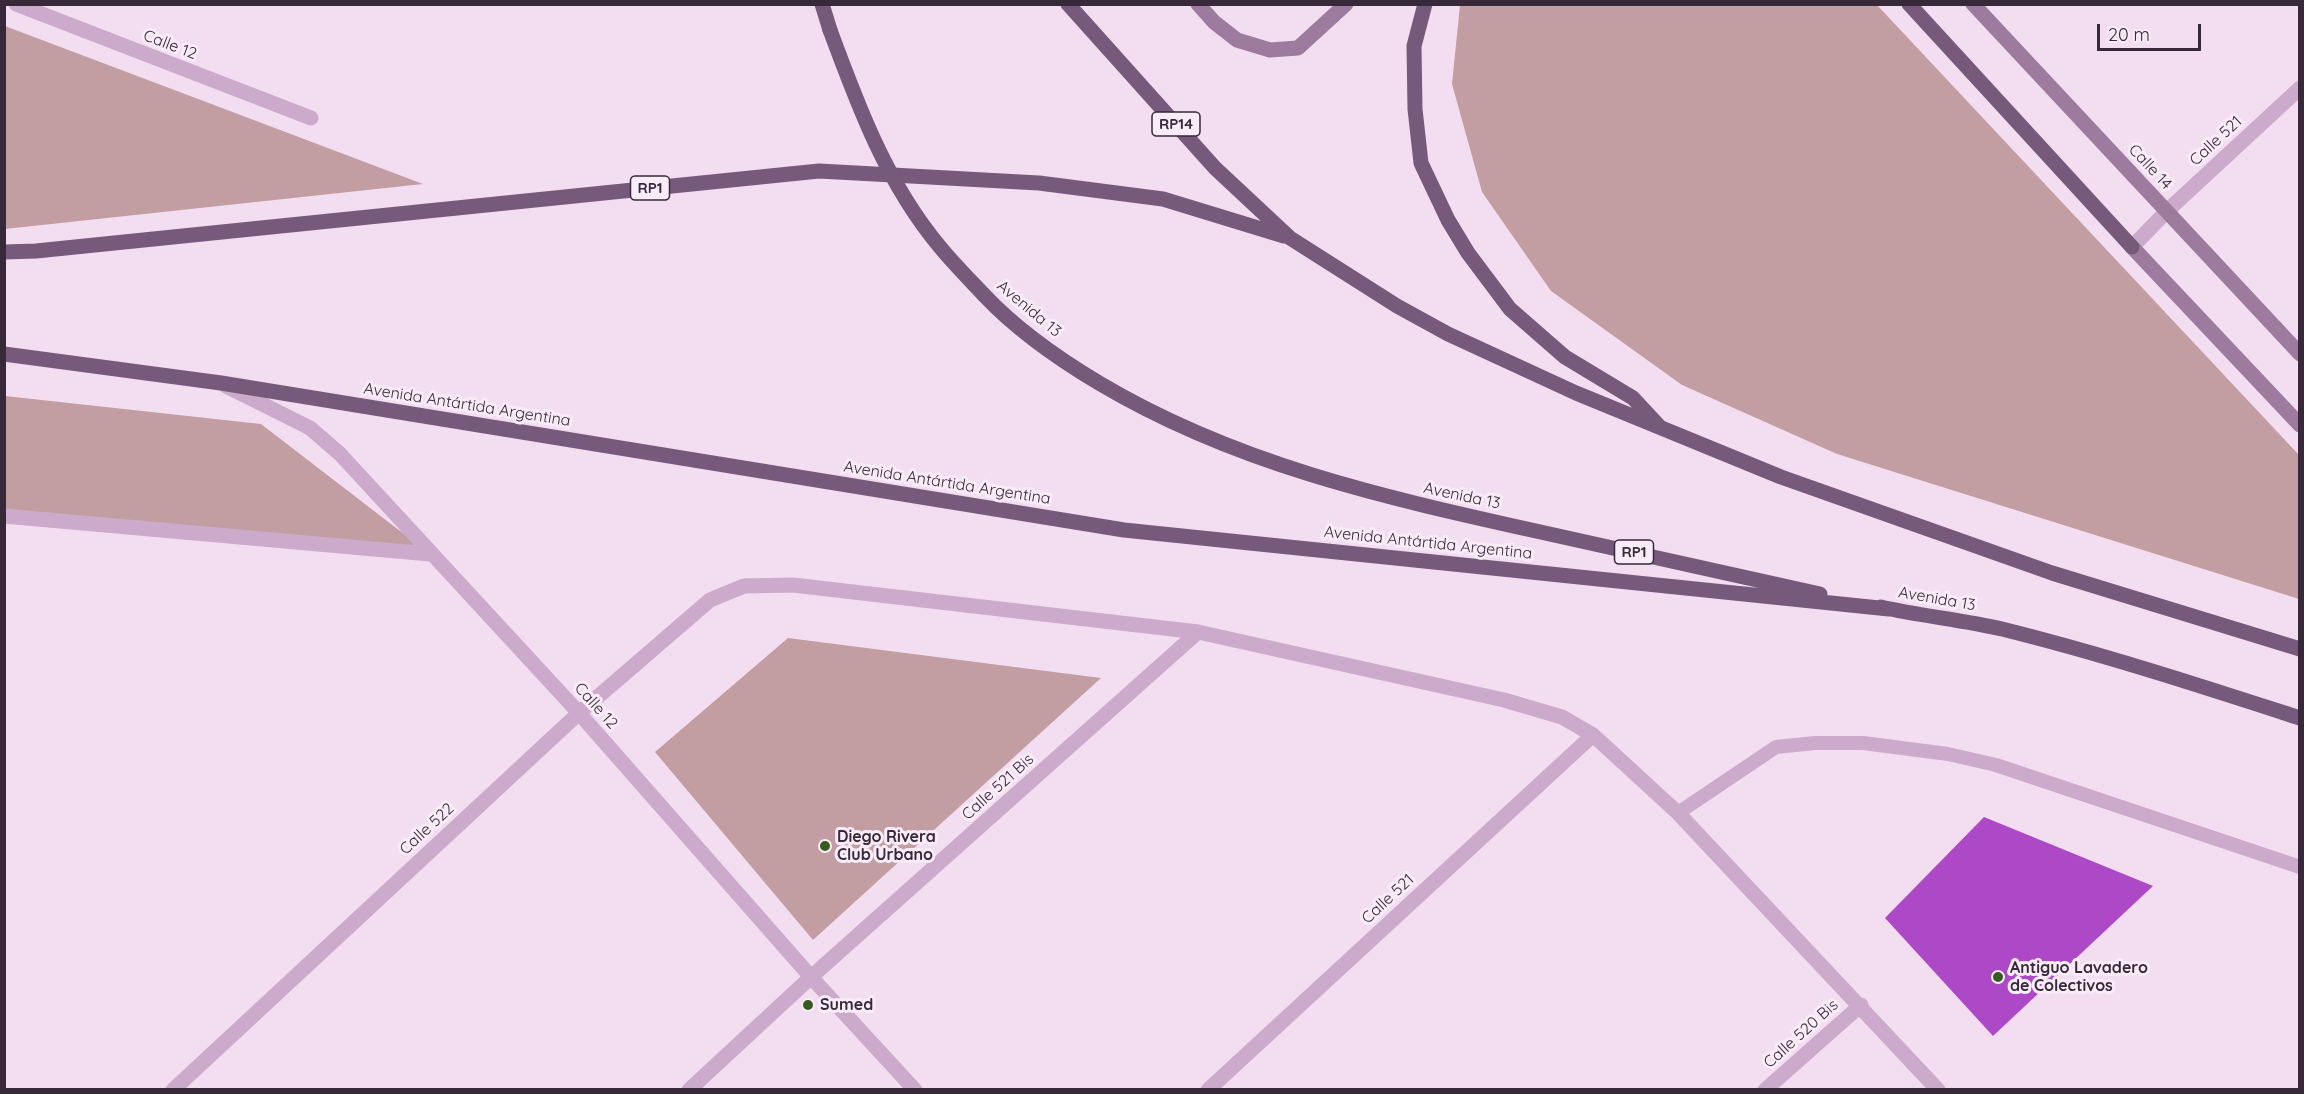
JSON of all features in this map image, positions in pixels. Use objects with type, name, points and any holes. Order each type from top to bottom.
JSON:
[{"type":"main road","name":"Avenida 13","points":[[822,4],[855,100],[888,168],[908,202],[939,246],[1003,315],[1064,362],[1131,402],[1249,455],[1390,498],[1889,609],[2001,629],[2194,682],[2300,718]]},
{"type":"main road","name":"RP14","points":[[1068,4],[1215,168],[1290,238]]},
{"type":"main road","points":[[1425,4],[1414,46],[1415,109],[1421,163],[1449,220],[1468,253],[1510,309],[1565,357],[1634,398],[1664,430]]},
{"type":"main road","points":[[1909,4],[2132,248]]},
{"type":"main road","name":"RP1","points":[[4,252],[36,251],[819,171],[1039,183],[1163,199],[1290,238],[1397,306],[1448,334],[1576,393],[1781,477],[2052,573],[2300,649]]},
{"type":"main road","name":"Avenida Antártida Argentina","points":[[4,354],[221,383],[1124,530],[1889,609]]},
{"type":"street","name":"Calle 12","points":[[16,4],[311,118]]},
{"type":"street","points":[[1198,4],[1214,22],[1237,40],[1270,50],[1298,48],[1346,4]]},
{"type":"street","name":"Calle 14","points":[[1973,4],[2300,354]]},
{"type":"street","name":"Calle 521","points":[[2132,248],[2167,211],[2300,88]]},
{"type":"street","points":[[2132,248],[2300,425]]},
{"type":"street","name":"Calle 12","points":[[221,383],[310,428],[340,454],[579,713],[812,977],[915,1089]]},
{"type":"street","points":[[4,516],[430,554]]},
{"type":"street","name":"Calle 522","points":[[173,1089],[579,713],[710,600],[744,586],[793,585],[1198,632]]},
{"type":"street","points":[[1198,632],[1504,700],[1562,717],[1593,735],[1678,813],[1938,1089]]},
{"type":"street","name":"Calle 521 Bis","points":[[689,1089],[1198,632]]},
{"type":"street","name":"Calle 521","points":[[1208,1089],[1593,735]]},
{"type":"street","name":"Calle 520 Bis","points":[[1766,1089],[1861,1005]]},
{"type":"lane","points":[[1678,813],[1776,747],[1815,743],[1863,743],[1948,754],[1996,765],[2300,867]]},
{"type":"shaded area","points":[[1460,5],[1877,5],[2299,455],[2299,599],[1837,454],[1682,385],[1551,291],[1482,192],[1452,84]]},
{"type":"shaded area","points":[[5,26],[423,184],[5,229]]},
{"type":"shaded area","points":[[5,396],[261,424],[430,554],[5,511]]},
{"type":"shaded area","name":"Diego Rivera Club Urbano","points":[[788,638],[1101,678],[813,940],[655,752]]},
{"type":"building","name":"Antiguo Lavadero de Colectivos","points":[[1984,817],[2153,886],[1993,1036],[1885,918]]},
{"type":"place","name":"Diego Rivera Club Urbano","points":[[825,846]]},
{"type":"place","name":"Antiguo Lavadero de Colectivos","points":[[1998,977]]},
{"type":"place","name":"Sumed","points":[[808,1005]]}]
